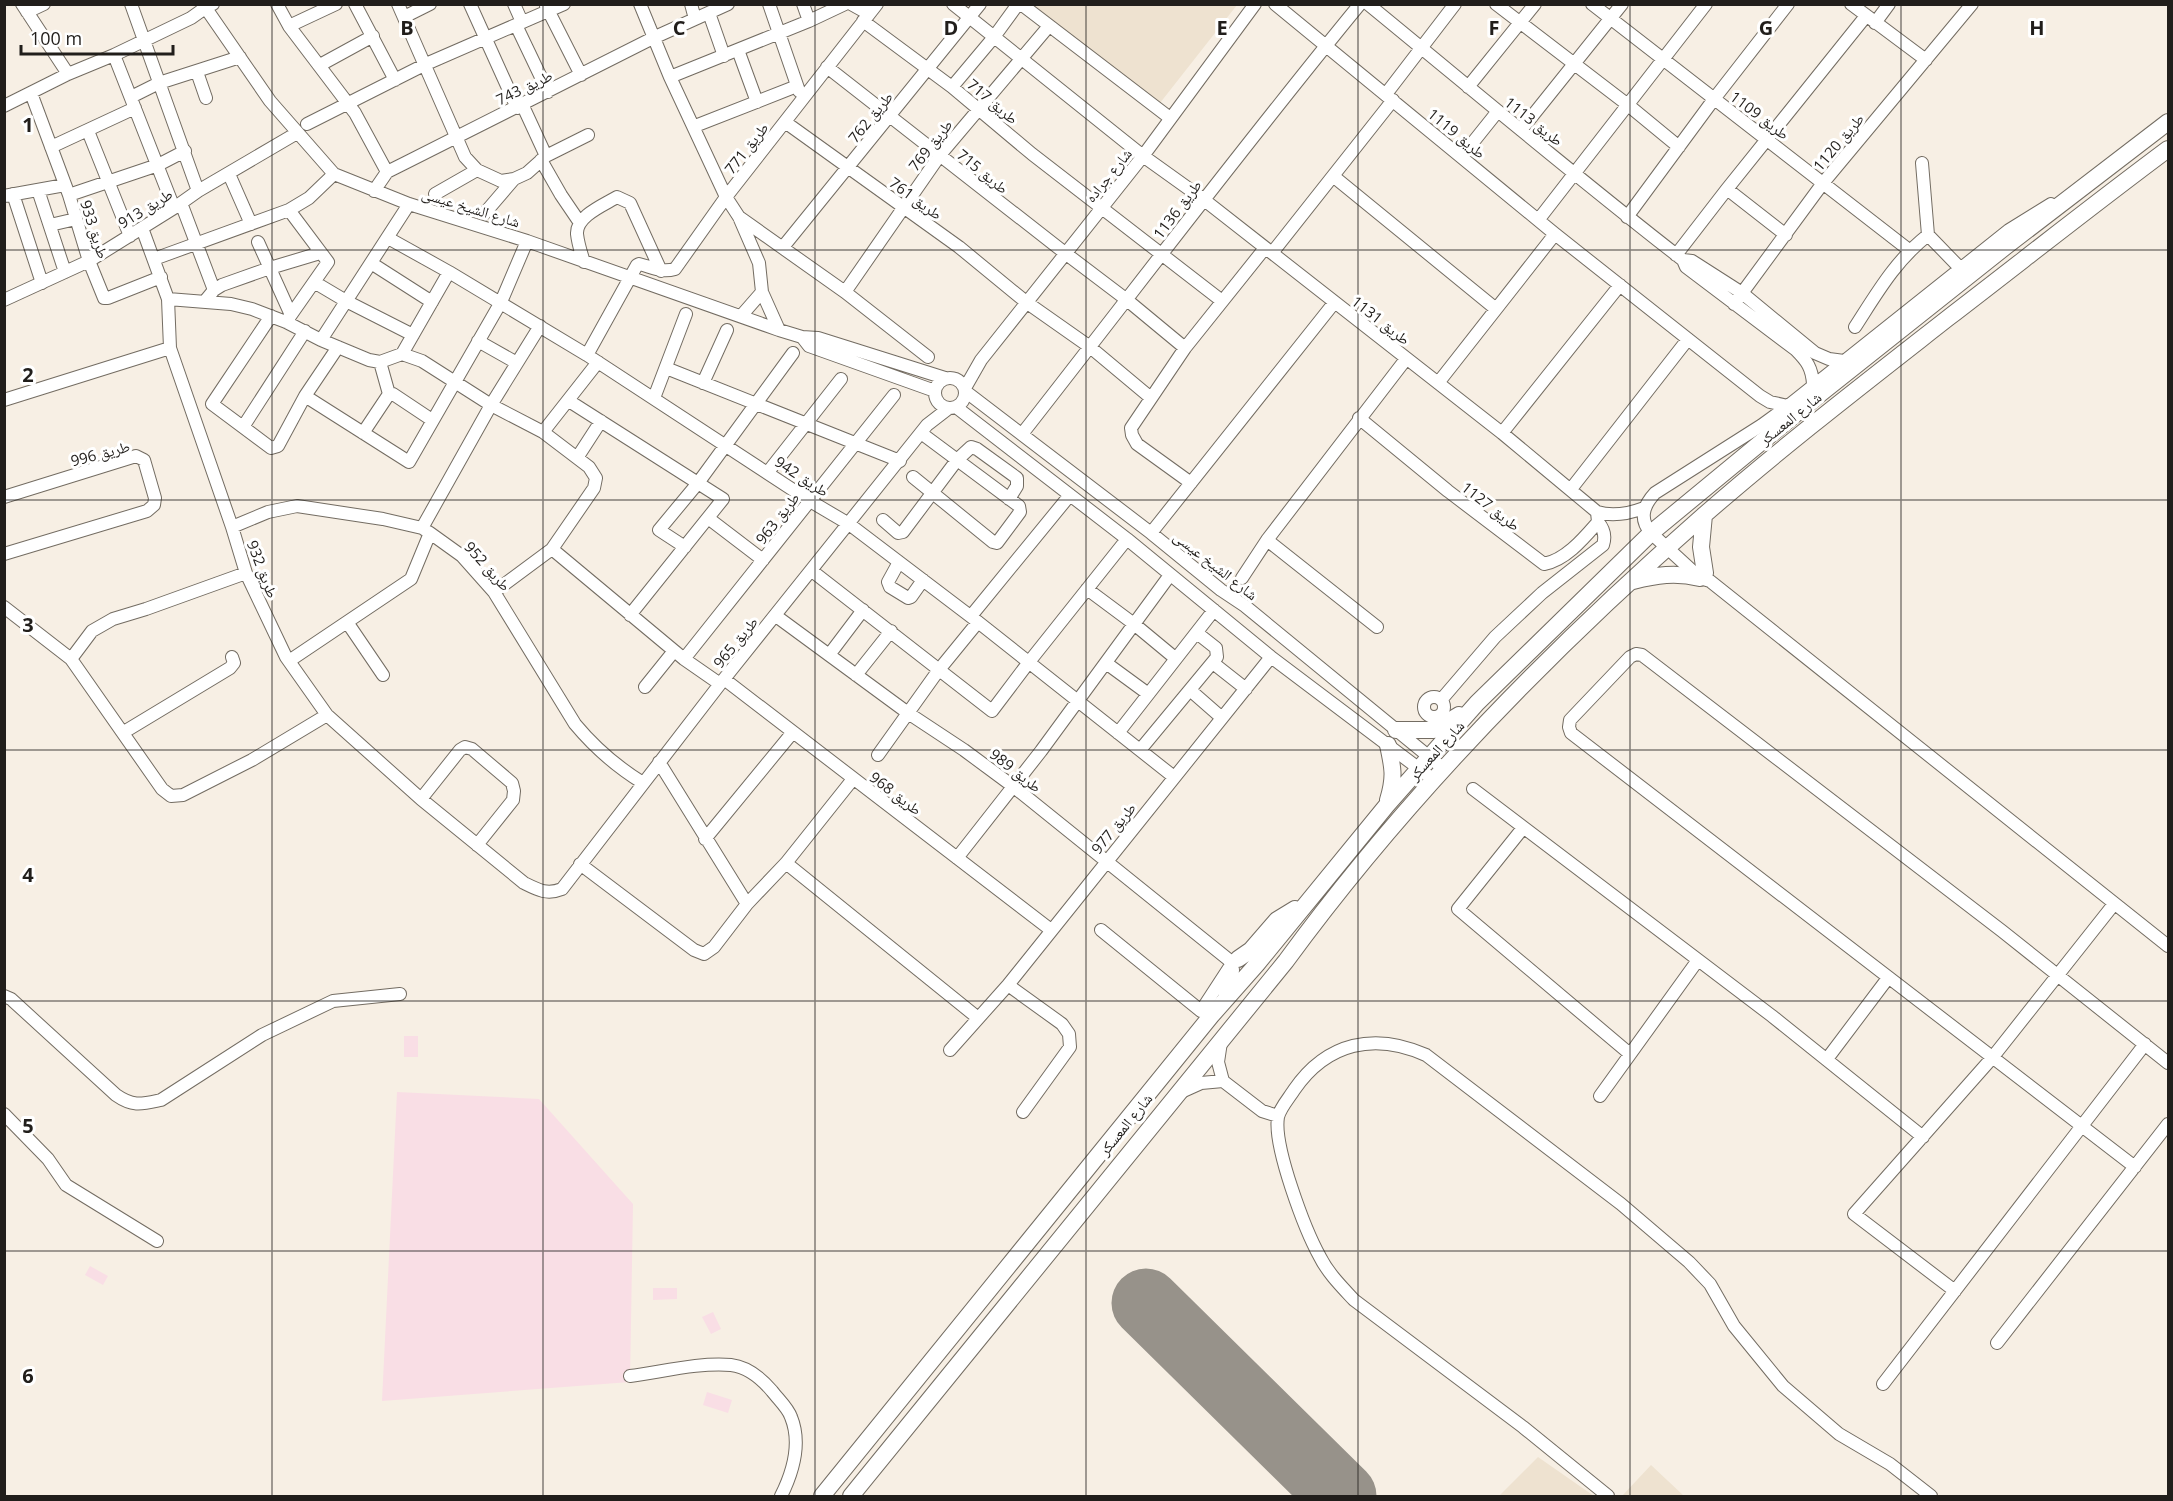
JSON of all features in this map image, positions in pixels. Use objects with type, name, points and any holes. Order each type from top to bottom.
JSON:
[{"type":"main road","name":"شارع المعسكر","points":[[822,1497],[1226,999],[1387,805],[1477,703],[1654,530],[1824,390],[1995,254],[2169,122]]},
{"type":"main road","name":"شارع المعسكر","points":[[851,1497],[1286,961],[1379,840],[1529,679],[1629,582],[1704,515],[1852,393],[2162,154],[2169,141]]},
{"type":"main road","points":[[1629,582],[1668,574],[1705,577],[1701,547],[1704,515]]},
{"type":"main road","points":[[1396,730],[1434,730],[1477,703]]},
{"type":"main road","points":[[1387,805],[1394,781],[1393,763],[1388,745]]},
{"type":"main road","points":[[1226,999],[1232,964],[1251,950],[1277,920],[1304,906]]},
{"type":"street","points":[[44,4],[24,8],[68,74]]},
{"type":"street","points":[[131,4],[198,191]]},
{"type":"street","points":[[277,4],[290,26],[348,102],[387,172]]},
{"type":"street","points":[[290,26],[313,9],[336,4]]},
{"type":"street","points":[[355,4],[395,81]]},
{"type":"street","points":[[398,4],[465,157],[477,170],[501,181],[514,179],[527,173],[544,158],[588,135]]},
{"type":"street","points":[[404,17],[429,4]]},
{"type":"street","points":[[470,4],[561,195],[580,223]]},
{"type":"street","points":[[514,4],[519,24],[548,92]]},
{"type":"street","points":[[307,124],[426,64],[519,24],[547,8],[564,4]]},
{"type":"street","points":[[640,4],[670,77],[726,197],[739,217],[759,263],[762,292],[779,330]]},
{"type":"street","points":[[691,4],[696,19]]},
{"type":"street","points":[[769,4],[802,101]]},
{"type":"street","points":[[803,4],[809,21]]},
{"type":"street","points":[[670,77],[809,21],[844,4]]},
{"type":"street","name":"طريق 717","points":[[850,4],[870,13],[928,69],[1101,208],[1222,301]]},
{"type":"street","name":"طريق 1131","points":[[953,4],[1143,156],[1203,199],[1502,433],[1571,489],[1598,517]]},
{"type":"street","name":"طريق 762","points":[[783,247],[980,4]]},
{"type":"street","points":[[952,87],[1020,4],[1170,118]]},
{"type":"street","name":"شارع جراده","points":[[981,360],[1143,156],[1255,4]]},
{"type":"street","name":"طريق 1119","points":[[1275,4],[1555,234],[1760,396],[1770,402],[1788,406]]},
{"type":"street","name":"طريق 1136","points":[[1022,434],[1203,199],[1360,4]]},
{"type":"street","name":"طريق 1113","points":[[1368,4],[1679,257],[1686,267],[1807,361],[1812,370],[1813,384]]},
{"type":"street","points":[[1191,483],[1137,444],[1131,428],[1185,348],[1222,301],[1333,176],[1390,97],[1421,48],[1455,4]]},
{"type":"street","points":[[1496,4],[1679,147]]},
{"type":"street","points":[[1468,87],[1535,4]]},
{"type":"street","name":"طريق 1109","points":[[1592,4],[1909,250]]},
{"type":"street","points":[[1521,130],[1622,4]]},
{"type":"street","points":[[1539,219],[1706,4]]},
{"type":"street","points":[[1628,217],[1714,99],[1788,4]]},
{"type":"street","points":[[1851,4],[1926,60]]},
{"type":"street","points":[[1679,257],[1727,189],[1767,139],[1870,19],[1889,4]]},
{"type":"street","name":"طريق 1120","points":[[1734,304],[1823,183],[1972,4]]},
{"type":"street","name":"طريق 743","points":[[374,191],[387,172],[653,38],[728,5]]},
{"type":"street","points":[[4,106],[191,18],[207,6]]},
{"type":"street","name":"شارع الشيخ عيسى","points":[[207,6],[270,101],[334,174],[409,204],[527,241],[779,330],[802,337],[818,338],[950,378]]},
{"type":"street","points":[[547,8],[581,75]]},
{"type":"street","name":"طريق 771","points":[[661,271],[675,269],[726,197],[870,13]]},
{"type":"street","points":[[709,14],[724,56]]},
{"type":"street","name":"طريق 769","points":[[845,292],[940,155],[1049,26]]},
{"type":"street","points":[[320,65],[373,36]]},
{"type":"street","points":[[738,50],[757,102]]},
{"type":"street","points":[[114,55],[158,165],[196,244],[214,290]]},
{"type":"street","points":[[51,147],[88,131],[133,103],[159,83],[240,57]]},
{"type":"street","name":"طريق 715","points":[[827,67],[1127,300],[1185,348]]},
{"type":"street","points":[[197,72],[206,98]]},
{"type":"street","name":"طريق 771","points":[[694,126],[797,86]]},
{"type":"street","points":[[30,93],[67,190],[33,190],[9,195],[42,283]]},
{"type":"street","points":[[1462,156],[1498,111]]},
{"type":"street","name":"طريق 761","points":[[785,122],[959,247],[1026,302],[1090,347],[1151,398]]},
{"type":"street","points":[[88,131],[130,236]]},
{"type":"street","name":"طريق 913","points":[[4,300],[89,261],[178,206],[198,191],[297,133]]},
{"type":"street","name":"طريق 933","points":[[161,278],[104,298],[89,261],[67,190],[109,182],[158,165],[185,151]]},
{"type":"street","points":[[1922,163],[1928,235],[1961,269]]},
{"type":"street","points":[[435,194],[477,170]]},
{"type":"street","points":[[228,174],[251,224]]},
{"type":"street","points":[[154,259],[289,210],[309,198],[334,174]]},
{"type":"street","points":[[1333,176],[1496,309]]},
{"type":"street","points":[[484,214],[514,179]]},
{"type":"street","points":[[1544,564],[1554,562],[1564,556],[1598,517],[1605,514],[1624,514],[1644,508],[1655,493],[1788,406],[1813,384],[2028,218],[2091,182]]},
{"type":"street","points":[[1727,189],[1786,235]]},
{"type":"street","points":[[33,190],[50,225],[65,272]]},
{"type":"street","points":[[584,262],[577,233],[580,223],[617,197],[630,203],[661,271]]},
{"type":"street","points":[[321,340],[409,204]]},
{"type":"street","points":[[289,210],[324,258]]},
{"type":"street","points":[[739,217],[845,292],[928,357]]},
{"type":"street","points":[[50,225],[76,219]]},
{"type":"street","name":"طريق 932","points":[[142,228],[168,299],[170,348],[246,573],[289,661],[327,715],[421,799],[524,883],[542,892],[552,893],[562,889],[569,880]]},
{"type":"street","points":[[1438,383],[1555,234]]},
{"type":"street","points":[[1855,327],[1880,288],[1909,250],[1928,235]]},
{"type":"street","name":"طريق 942","points":[[387,238],[501,302],[849,524],[975,619],[1174,777]]},
{"type":"street","points":[[305,396],[409,462],[454,380],[501,302],[527,241]]},
{"type":"street","points":[[258,242],[289,318],[304,331],[321,340],[369,360],[380,362],[402,354],[449,272]]},
{"type":"street","name":"طريق 1113","points":[[1679,257],[1692,261],[1742,293],[1815,353],[1829,359],[1844,361]]},
{"type":"street","points":[[205,301],[214,290],[222,285],[270,267],[324,258]]},
{"type":"street","points":[[289,318],[314,282],[324,258]]},
{"type":"street","points":[[371,263],[432,302]]},
{"type":"street","points":[[543,432],[569,401],[593,359],[636,279],[637,265],[646,265],[661,271]]},
{"type":"street","points":[[314,282],[413,335]]},
{"type":"street","points":[[1502,433],[1620,285]]},
{"type":"street","points":[[741,316],[762,292]]},
{"type":"street","points":[[168,299],[231,304],[271,316],[289,318]]},
{"type":"street","points":[[1151,533],[1334,303]]},
{"type":"street","points":[[654,398],[686,314]]},
{"type":"street","points":[[271,316],[213,401],[213,406],[271,448],[278,447],[305,396],[338,347]]},
{"type":"street","points":[[289,661],[411,579],[426,530],[491,405],[540,327]]},
{"type":"street","points":[[703,383],[727,330]]},
{"type":"street","points":[[243,427],[304,331]]},
{"type":"street","name":"شارع الشيخ عيسى","points":[[802,337],[809,346],[936,395]]},
{"type":"street","points":[[1571,489],[1688,339]]},
{"type":"street","points":[[478,341],[517,363]]},
{"type":"street","points":[[6,397],[170,348]]},
{"type":"street","points":[[685,547],[659,530],[698,483],[793,352]]},
{"type":"street","points":[[402,354],[422,362],[491,405],[543,432],[590,468],[596,478],[594,488],[552,549],[494,591]]},
{"type":"street","points":[[1242,578],[1267,540],[1406,359]]},
{"type":"street","points":[[981,360],[965,390],[963,401],[952,408],[944,407],[936,395],[938,383],[981,360]]},
{"type":"street","points":[[363,433],[389,394],[380,362]]},
{"type":"street","points":[[666,368],[900,461]]},
{"type":"street","points":[[950,378],[959,380],[965,390]]},
{"type":"street","points":[[768,472],[842,379]]},
{"type":"street","name":"شارع الشيخ عيسى","points":[[965,390],[1151,533],[1396,730],[1424,763],[1439,775]]},
{"type":"street","points":[[389,394],[393,394],[432,420]]},
{"type":"street","name":"طريق 963","points":[[645,687],[679,655],[763,560],[894,395]]},
{"type":"street","name":"طريق 965","points":[[924,429],[936,395]]},
{"type":"street","points":[[1760,396],[1764,407],[1762,425]]},
{"type":"street","points":[[569,401],[723,499],[630,615]]},
{"type":"street","name":"شارع الشيخ عيسى","points":[[952,408],[1127,539],[1271,657],[1388,745],[1424,763]]},
{"type":"street","name":"طريق 965","points":[[569,880],[659,762],[924,429],[952,408]]},
{"type":"street","name":"طريق 1127","points":[[1359,418],[1457,498],[1562,577]]},
{"type":"street","points":[[577,458],[600,421]]},
{"type":"street","points":[[913,477],[993,542],[997,543],[1020,512],[1019,506],[957,460],[924,429]]},
{"type":"street","points":[[883,520],[898,532],[903,532],[957,460],[971,447],[977,448],[1017,478],[1017,486],[1009,499]]},
{"type":"street","name":"طريق 996","points":[[4,496],[136,456],[144,460],[155,498],[154,505],[147,511],[4,554]]},
{"type":"street","points":[[878,755],[975,619],[1070,495]]},
{"type":"street","name":"طريق 952","points":[[232,527],[268,512],[297,506],[383,519],[426,530],[462,556],[494,591],[575,724],[597,748],[643,783]]},
{"type":"street","points":[[1644,508],[1647,528],[1654,530],[1705,577],[2169,946]]},
{"type":"street","points":[[1441,700],[1495,637],[1562,577],[1603,545],[1604,533],[1598,517]]},
{"type":"street","points":[[708,518],[763,560]]},
{"type":"street","points":[[812,570],[891,631],[938,671],[992,711],[1127,539]]},
{"type":"street","points":[[1267,540],[1377,627]]},
{"type":"street","name":"طريق 968","points":[[552,549],[679,655],[793,732],[1051,930]]},
{"type":"street","points":[[899,562],[888,582],[890,587],[908,598],[923,580]]},
{"type":"street","points":[[71,658],[92,631],[113,619],[246,573]]},
{"type":"street","points":[[957,858],[1014,787],[1170,575]]},
{"type":"street","points":[[1087,590],[1134,624],[1175,658]]},
{"type":"street","points":[[4,607],[71,658],[162,789],[171,796],[183,795],[252,760],[327,715]]},
{"type":"street","points":[[829,655],[863,610]]},
{"type":"street","points":[[1118,733],[1214,610]]},
{"type":"street","name":"طريق 989","points":[[776,616],[1014,787],[1232,964]]},
{"type":"street","points":[[347,622],[383,675]]},
{"type":"street","points":[[856,675],[891,631]]},
{"type":"street","points":[[1140,750],[1217,657],[1216,648],[1197,633]]},
{"type":"street","points":[[2135,1167],[1569,730],[1571,717],[1630,657],[1636,654],[1642,655],[2169,1063]]},
{"type":"street","points":[[123,732],[230,668],[234,663],[232,657]]},
{"type":"street","name":"طريق 977","points":[[950,1050],[1008,985],[1271,657]]},
{"type":"street","points":[[1106,663],[1148,693]]},
{"type":"street","points":[[1213,663],[1246,690]]},
{"type":"street","points":[[1190,690],[1222,718]]},
{"type":"street","points":[[705,838],[793,732]]},
{"type":"street","points":[[421,799],[460,750],[465,747],[472,749],[512,783],[514,792],[513,800],[477,845]]},
{"type":"street","points":[[659,762],[747,904]]},
{"type":"street","points":[[580,864],[694,950],[704,954],[714,947],[747,904],[786,863],[853,779]]},
{"type":"street","points":[[1473,789],[1827,1059],[1923,1137]]},
{"type":"street","points":[[1523,828],[1458,909],[1630,1054]]},
{"type":"street","points":[[786,863],[978,1018]]},
{"type":"street","points":[[1954,1291],[1854,1214],[1992,1058],[2114,904]]},
{"type":"street","points":[[1101,930],[1201,1011],[1232,964]]},
{"type":"street","points":[[1600,1096],[1698,960]]},
{"type":"street","points":[[1827,1059],[1888,978]]},
{"type":"street","points":[[1008,985],[1062,1024],[1070,1034],[1070,1047],[1023,1112]]},
{"type":"street","points":[[4,996],[11,999],[116,1095],[128,1103],[144,1104],[161,1100],[262,1035],[333,1001],[400,994]]},
{"type":"street","points":[[1222,1039],[1218,1062],[1223,1081],[1262,1111],[1278,1116]]},
{"type":"street","points":[[1608,1497],[1523,1427],[1354,1300],[1332,1277],[1302,1217],[1278,1142],[1278,1116],[1301,1081],[1321,1061],[1343,1048],[1362,1043],[1384,1042],[1407,1046],[1426,1055],[1621,1204],[1689,1262],[1710,1284],[1734,1326],[1783,1386],[1839,1434],[1890,1464],[1932,1497]]},
{"type":"street","points":[[1883,1384],[2145,1044]]},
{"type":"street","points":[[1178,1093],[1201,1083],[1223,1081]]},
{"type":"street","points":[[4,1114],[48,1159],[66,1185],[157,1241]]},
{"type":"street","points":[[1997,1342],[2169,1124]]},
{"type":"street","points":[[630,1376],[713,1364],[733,1365],[752,1371],[767,1384],[791,1416],[796,1440],[795,1464],[781,1497]]},
{"type":"shaded area","points":[[1029,5],[1237,5],[1160,103]]},
{"type":"shaded area","points":[[404,1036],[418,1036],[418,1057],[404,1057]]},
{"type":"shaded area","points":[[397,1092],[539,1099],[633,1204],[630,1382],[382,1401]]},
{"type":"shaded area","points":[[90,1266],[108,1276],[103,1285],[85,1275]]},
{"type":"shaded area","points":[[653,1288],[677,1288],[677,1299],[653,1300]]},
{"type":"shaded area","points":[[713,1312],[721,1329],[711,1334],[702,1317]]},
{"type":"shaded area","points":[[707,1392],[732,1400],[728,1413],[703,1405]]},
{"type":"shaded area","points":[[1538,1457],[1594,1496],[1499,1496]]},
{"type":"shaded area","points":[[1651,1465],[1684,1496],[1622,1496]]},
{"type":"runway","points":[[1146,1303],[1342,1496]]}]
